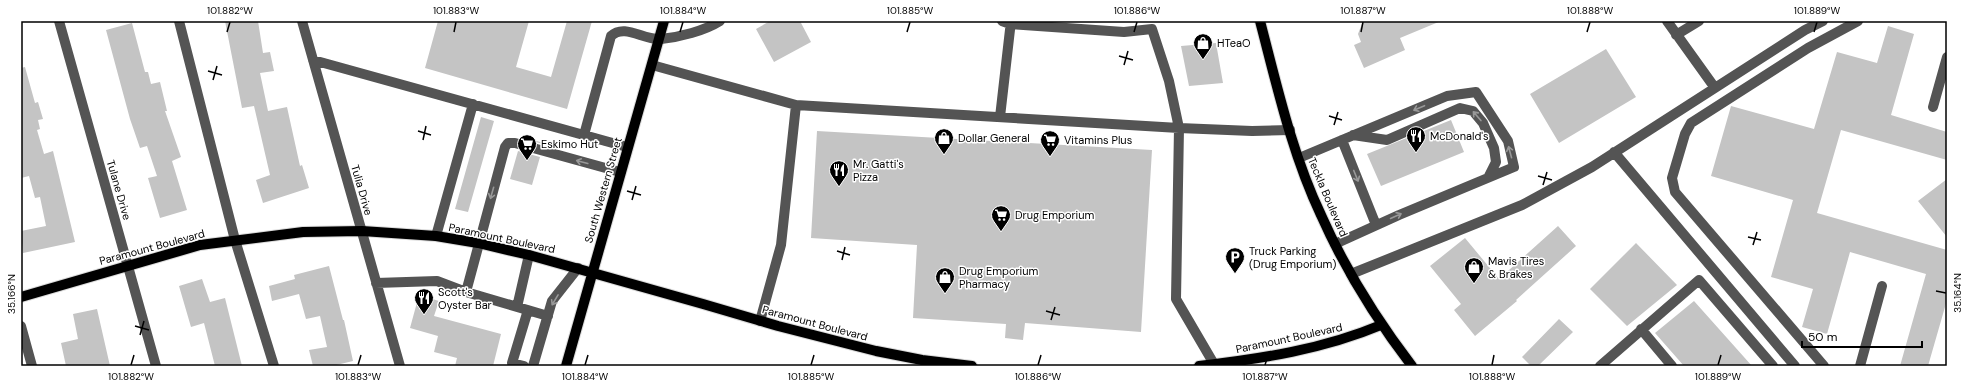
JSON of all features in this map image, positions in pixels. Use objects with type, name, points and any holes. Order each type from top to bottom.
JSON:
[{"type":"main road","name":"South Western Street","points":[[566,366],[664,21]]},
{"type":"main road","name":"Teckla Boulevard","points":[[1260,21],[1290,130],[1320,215],[1351,274],[1381,325],[1412,366]]},
{"type":"main road","name":"Paramount Boulevard","points":[[21,297],[200,245],[302,232],[362,231],[436,236],[478,243],[529,255],[760,321],[876,352],[922,360],[972,366]]},
{"type":"main road","name":"Paramount Boulevard","points":[[1199,366],[1262,358],[1354,336],[1381,325]]},
{"type":"street","name":"Tulane Drive","points":[[59,21],[156,366]]},
{"type":"street","points":[[179,21],[235,240],[274,366]]},
{"type":"street","name":"Tulia Drive","points":[[302,21],[400,366]]},
{"type":"street","points":[[584,134],[611,36],[616,31],[623,31],[659,39],[696,31],[720,21]]},
{"type":"street","points":[[1667,21],[1715,88]]},
{"type":"street","points":[[1676,35],[1699,21]]},
{"type":"street","points":[[1351,274],[1522,205],[1592,167],[1805,30],[1823,21]]},
{"type":"street","points":[[1824,366],[1675,192],[1672,178],[1685,134],[1691,123],[1808,48],[1858,21]]},
{"type":"street","points":[[1000,116],[1008,22],[1124,32],[1152,29],[1169,81],[1179,128],[1176,299],[1214,364]]},
{"type":"street","points":[[1933,107],[1947,57]]},
{"type":"street","points":[[313,60],[627,147]]},
{"type":"street","points":[[652,65],[796,105],[1000,116],[1179,128],[1252,131],[1290,130]]},
{"type":"street","points":[[1299,158],[1447,96],[1476,92],[1508,141],[1514,167],[1489,176],[1335,244]]},
{"type":"street","points":[[436,236],[473,104]]},
{"type":"street","points":[[760,321],[781,245],[796,105]]},
{"type":"street","points":[[1353,136],[1387,140],[1460,108],[1473,111],[1483,123],[1494,148],[1496,162],[1489,176]]},
{"type":"street","points":[[1342,140],[1376,225]]},
{"type":"street","points":[[466,292],[505,147],[508,143],[515,143],[620,172]]},
{"type":"street","points":[[1614,152],[1795,366]]},
{"type":"street","points":[[517,307],[529,255]]},
{"type":"street","points":[[534,366],[552,301],[578,268]]},
{"type":"street","points":[[1600,366],[1699,280],[1773,366]]},
{"type":"street","points":[[376,283],[437,281],[466,292],[548,316]]},
{"type":"street","points":[[1860,366],[1882,286]]},
{"type":"street","points":[[524,366],[512,363],[528,310]]},
{"type":"street","points":[[21,326],[32,366]]},
{"type":"street","points":[[1641,329],[1672,366]]},
{"type":"building","points":[[225,21],[258,21],[263,53],[270,52],[274,71],[260,73],[268,111],[287,107],[300,166],[302,165],[309,188],[263,203],[256,180],[270,175],[254,106],[242,108]]},
{"type":"building","points":[[438,21],[529,21],[516,67],[551,77],[567,21],[592,21],[567,109],[425,68]]},
{"type":"building","points":[[770,21],[800,21],[811,42],[774,62],[756,29]]},
{"type":"building","points":[[1363,21],[1441,21],[1400,38],[1405,50],[1364,68],[1354,45],[1361,42],[1358,34]]},
{"type":"building","points":[[132,23],[145,72],[148,72],[151,84],[160,82],[167,111],[165,111],[181,157],[172,161],[187,210],[160,218],[148,178],[157,176],[147,146],[140,148],[130,119],[106,30]]},
{"type":"building","points":[[1888,26],[1914,34],[1891,115],[1947,132],[1947,160],[1841,130],[1817,213],[1947,250],[1947,300],[1928,366],[1900,366],[1926,274],[1850,252],[1827,334],[1802,327],[1813,289],[1771,277],[1793,200],[1711,176],[1731,106],[1814,129],[1837,52],[1877,63]]},
{"type":"building","points":[[1216,43],[1223,83],[1189,86],[1181,46]]},
{"type":"building","points":[[1606,49],[1636,97],[1559,143],[1530,94]]},
{"type":"building","points":[[25,67],[35,103],[38,102],[43,119],[38,120],[40,129],[37,130],[44,154],[53,151],[75,242],[23,253],[21,231],[46,226],[40,197],[35,198],[29,176],[21,178],[21,68]]},
{"type":"building","points":[[481,117],[494,121],[468,212],[455,209]]},
{"type":"building","name":"McDonald's","points":[[1451,120],[1464,152],[1381,186],[1367,154]]},
{"type":"building","points":[[817,131],[1152,150],[1141,332],[1025,323],[1023,340],[1005,338],[1006,324],[913,318],[917,245],[811,238]]},
{"type":"building","points":[[522,137],[544,143],[543,144]]},
{"type":"building","name":"Eskimo Hut","points":[[518,151],[540,157],[532,185],[510,179]]},
{"type":"building","points":[[1947,179],[1947,237],[1918,201]]},
{"type":"building","name":"Mavis Tires & Brakes","points":[[1558,226],[1576,246],[1516,300],[1517,301],[1475,336],[1454,310],[1461,304],[1430,266],[1465,238],[1499,279]]},
{"type":"building","points":[[1636,243],[1677,285],[1627,326],[1590,289]]},
{"type":"building","points":[[329,266],[344,320],[353,361],[332,366],[313,366],[309,350],[327,347],[320,316],[306,319],[299,294],[272,301],[269,286],[295,279],[294,275]]},
{"type":"building","points":[[202,279],[210,302],[225,298],[242,366],[215,366],[204,323],[191,327],[179,286]]},
{"type":"building","points":[[419,295],[439,301],[434,316],[501,334],[493,366],[455,366],[457,358],[434,352],[438,336],[410,328]]},
{"type":"building","points":[[1694,301],[1752,366],[1684,366],[1655,333]]},
{"type":"building","points":[[97,309],[110,366],[66,366],[61,343],[78,339],[73,314]]},
{"type":"building","points":[[1559,319],[1573,332],[1538,366],[1531,366],[1522,357]]},
{"type":"place","name":"HTeaO","points":[[1203,60]]},
{"type":"place","name":"McDonald's","points":[[1416,153]]},
{"type":"place","name":"Dollar General","points":[[944,155]]},
{"type":"place","name":"Vitamins Plus","points":[[1050,157]]},
{"type":"place","name":"Eskimo Hut","points":[[527,161]]},
{"type":"place","name":"Mr. Gatti's Pizza","points":[[839,187]]},
{"type":"place","name":"Drug Emporium","points":[[1001,232]]},
{"type":"place","name":"Truck Parking (Drug Emporium)","points":[[1235,274]]},
{"type":"place","name":"Mavis Tires & Brakes","points":[[1474,284]]},
{"type":"place","name":"Drug Emporium Pharmacy","points":[[945,294]]},
{"type":"place","name":"Scott's Oyster Bar","points":[[424,315]]}]
